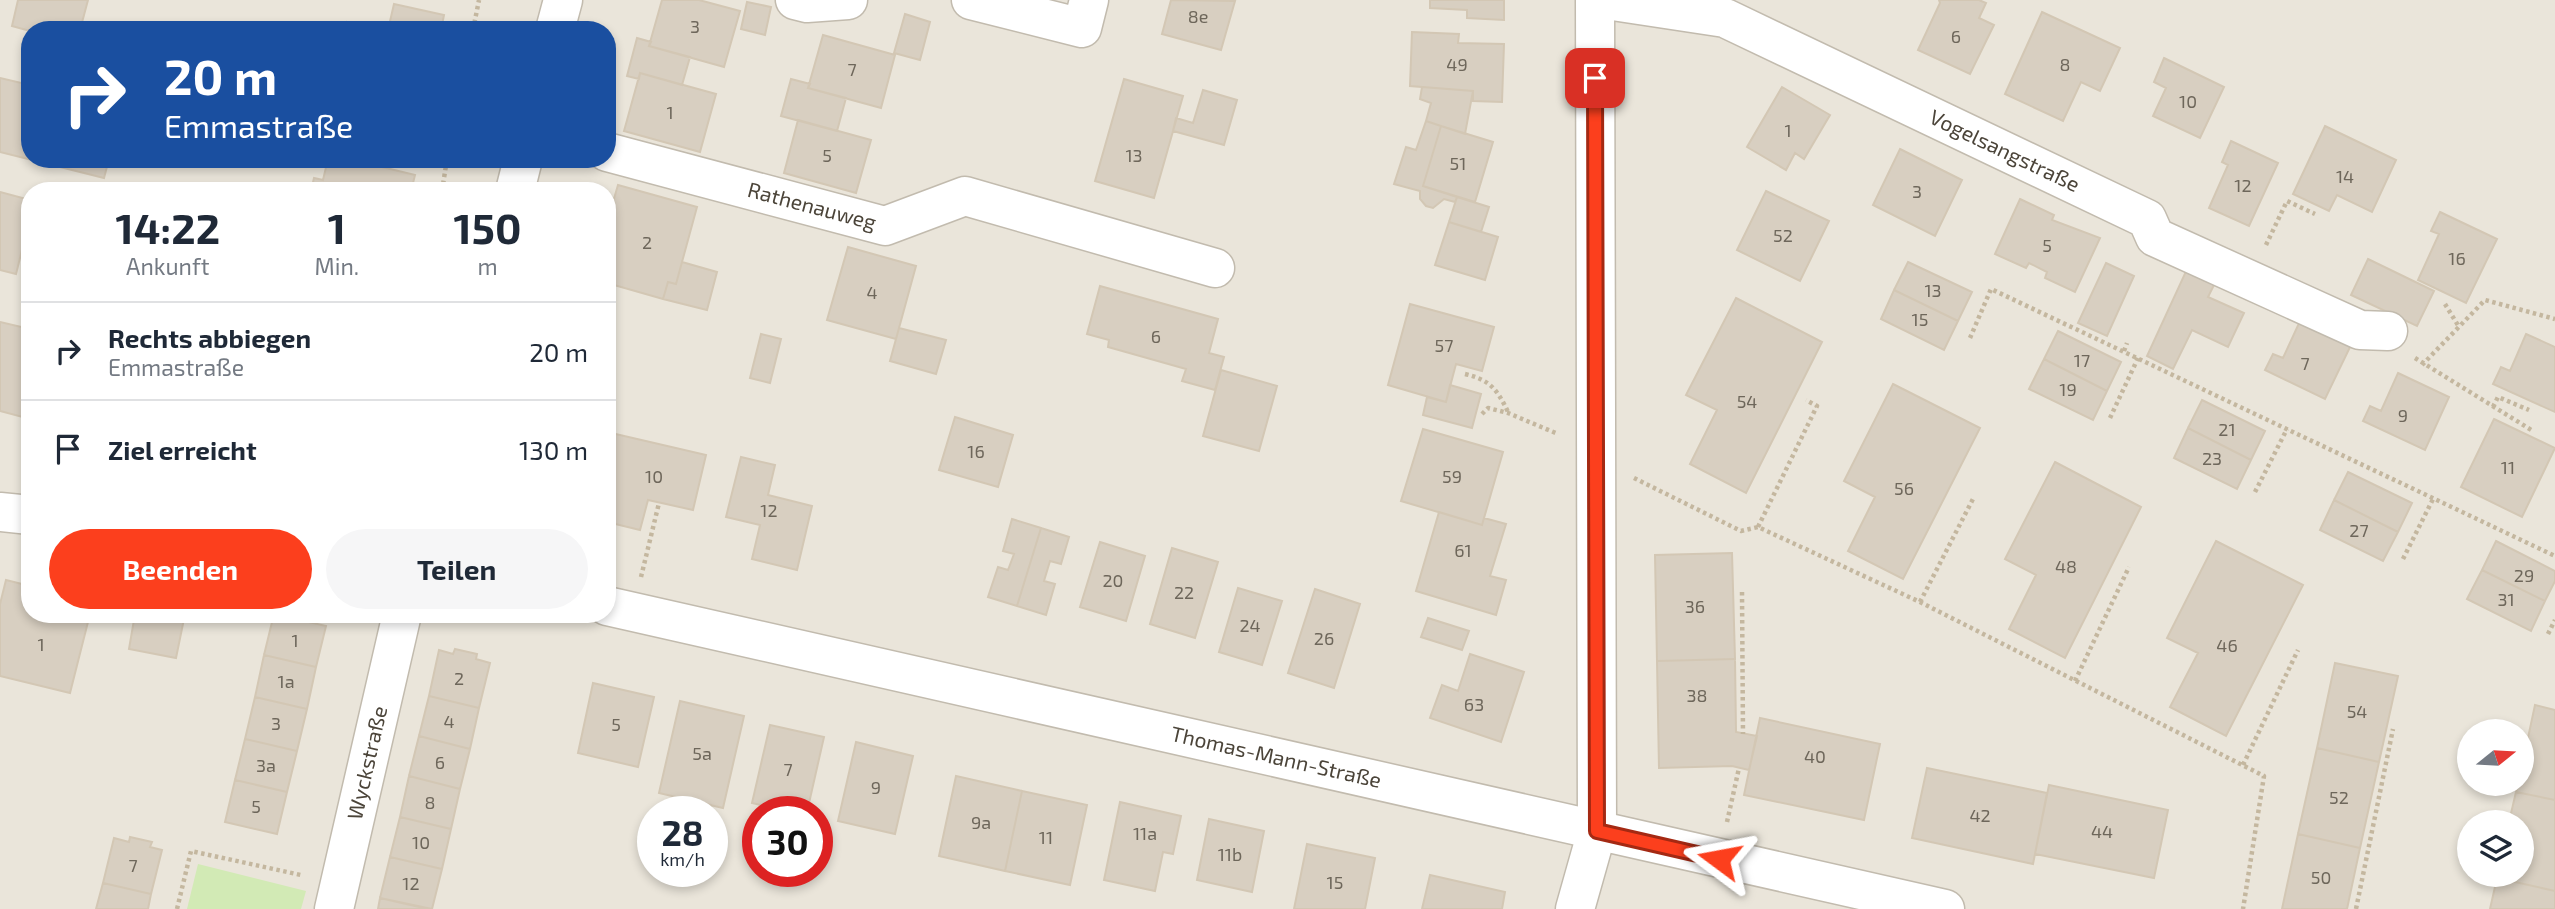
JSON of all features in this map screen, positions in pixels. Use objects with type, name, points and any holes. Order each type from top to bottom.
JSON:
[{"type":"street","points":[[557,21],[563,0]]},
{"type":"street","points":[[795,0],[807,3],[848,0]]},
{"type":"street","points":[[971,0],[1082,28],[1089,0]]},
{"type":"street","points":[[1575,909],[1597,831],[1595,0]]},
{"type":"street","name":"Vogelsangstraße","points":[[1606,0],[1725,18],[2147,219],[2155,237],[2360,330],[2388,331]]},
{"type":"street","name":"Rathenauweg","points":[[616,154],[885,226],[965,196],[1215,268]]},
{"type":"street","points":[[0,512],[21,514]]},
{"type":"street","name":"Thomas-Mann-Straße","points":[[620,609],[1945,909]]},
{"type":"street","name":"Wyckstraße","points":[[337,896],[400,623]]},
{"type":"path","points":[[474,21],[479,0]]},
{"type":"path","points":[[2264,249],[2287,201],[2315,214]]},
{"type":"path","points":[[1970,338],[1992,289],[2555,556]]},
{"type":"path","points":[[2422,365],[2485,300],[2555,319]]},
{"type":"path","points":[[2445,304],[2459,327]]},
{"type":"path","points":[[2388,331],[2422,365],[2533,431]]},
{"type":"path","points":[[2124,351],[2127,343]]},
{"type":"path","points":[[2110,418],[2138,358]]},
{"type":"path","points":[[1465,374],[1483,378],[1497,389],[1508,413]]},
{"type":"path","points":[[2493,407],[2498,397],[2529,410]]},
{"type":"path","points":[[1758,527],[1817,406],[1806,400]]},
{"type":"path","points":[[1482,414],[1488,408],[1508,413],[1595,451],[1633,477],[1741,531],[1758,527],[1920,602],[2264,776],[2243,909]]},
{"type":"path","points":[[2255,492],[2287,429]]},
{"type":"path","points":[[1920,602],[1974,497]]},
{"type":"path","points":[[2403,559],[2433,499]]},
{"type":"path","points":[[620,609],[659,503]]},
{"type":"path","points":[[2075,681],[2129,567]]},
{"type":"path","points":[[1742,592],[1743,734]]},
{"type":"path","points":[[2548,634],[2555,621]]},
{"type":"path","points":[[2243,765],[2298,650]]},
{"type":"path","points":[[2356,909],[2393,729]]},
{"type":"path","points":[[1719,859],[1739,768]]},
{"type":"path","points":[[177,909],[191,851],[337,896]]},
{"type":"shaded area","points":[[0,0],[2555,0],[2555,909],[0,909]]},
{"type":"green space","points":[[198,864],[306,891],[301,909],[187,909]]},
{"type":"building","points":[[18,0],[88,0],[82,21],[21,21],[21,28],[12,26]]},
{"type":"building","points":[[662,0],[699,0],[740,11],[724,67],[649,46]]},
{"type":"building","points":[[1171,0],[1235,1],[1221,50],[1162,34]]},
{"type":"building","points":[[1430,0],[1504,0],[1504,20],[1467,18],[1467,10],[1430,8]]},
{"type":"building","points":[[1939,0],[1979,0],[1986,3],[1979,18],[1994,25],[1970,74],[1918,50]]},
{"type":"building","points":[[747,2],[771,7],[765,35],[741,29]]},
{"type":"building","points":[[394,4],[444,15],[443,21],[390,21]]},
{"type":"building","points":[[2042,12],[2120,48],[2100,91],[2081,82],[2063,121],[2005,94]]},
{"type":"building","points":[[905,14],[930,22],[920,60],[894,53]]},
{"type":"building","points":[[1412,32],[1459,34],[1458,43],[1504,44],[1502,102],[1473,101],[1473,91],[1410,86]]},
{"type":"building","points":[[823,35],[895,55],[881,108],[808,88]]},
{"type":"building","points":[[637,38],[651,42],[649,46],[690,57],[682,85],[640,73],[639,79],[627,76]]},
{"type":"building","points":[[2164,58],[2224,87],[2200,138],[2153,116],[2166,88],[2154,82]]},
{"type":"building","points":[[640,73],[716,94],[700,152],[624,131]]},
{"type":"building","points":[[0,78],[21,83],[21,157],[0,152]]},
{"type":"building","points":[[791,79],[810,84],[808,88],[846,98],[837,131],[781,116]]},
{"type":"building","points":[[1124,79],[1183,96],[1154,198],[1095,181]]},
{"type":"building","points":[[1422,87],[1473,91],[1465,134],[1426,121],[1431,103],[1420,99]]},
{"type":"building","points":[[1782,87],[1830,115],[1804,159],[1795,153],[1786,170],[1747,147]]},
{"type":"building","points":[[1203,90],[1237,100],[1224,145],[1173,131],[1176,118],[1193,123]]},
{"type":"building","points":[[798,120],[871,140],[856,193],[784,173]]},
{"type":"building","points":[[1426,121],[1441,126],[1423,186],[1457,197],[1455,202],[1444,199],[1433,208],[1426,206],[1420,199],[1420,191],[1394,184],[1406,147],[1416,150]]},
{"type":"building","points":[[1441,126],[1493,142],[1475,202],[1423,186]]},
{"type":"building","points":[[2325,126],[2396,160],[2372,212],[2337,195],[2329,211],[2293,194]]},
{"type":"building","points":[[2231,141],[2278,163],[2249,226],[2209,208],[2228,165],[2222,162]]},
{"type":"building","points":[[1900,149],[1962,180],[1935,236],[1873,205]]},
{"type":"building","points":[[64,168],[107,168],[104,178]]},
{"type":"building","points":[[326,168],[386,168],[415,175],[413,182],[313,182],[314,178],[323,180]]},
{"type":"building","points":[[618,185],[697,207],[676,284],[668,282],[663,299],[616,286]]},
{"type":"building","points":[[1766,191],[1829,221],[1800,281],[1737,250]]},
{"type":"building","points":[[0,192],[21,198],[21,254],[16,274],[0,270]]},
{"type":"building","points":[[1457,197],[1489,207],[1481,232],[1449,222]]},
{"type":"building","points":[[2020,199],[2054,215],[2052,220],[2100,238],[2075,292],[2045,278],[2047,272],[2029,263],[2026,268],[1995,254]]},
{"type":"building","points":[[2440,212],[2497,239],[2466,303],[2418,280],[2439,234],[2431,231]]},
{"type":"building","points":[[1449,222],[1498,237],[1485,280],[1435,265]]},
{"type":"building","points":[[848,247],[916,266],[896,339],[827,320]]},
{"type":"building","points":[[2368,259],[2434,291],[2417,326],[2351,295]]},
{"type":"building","points":[[682,262],[717,272],[707,310],[663,299],[668,282],[676,284]]},
{"type":"building","points":[[1908,262],[1972,292],[1958,321],[1894,290]]},
{"type":"building","points":[[2106,263],[2134,276],[2107,336],[2078,323]]},
{"type":"building","points":[[2188,267],[2216,281],[2208,297],[2244,313],[2228,347],[2192,330],[2173,369],[2147,356]]},
{"type":"building","points":[[1100,286],[1218,319],[1209,353],[1224,357],[1215,390],[1182,381],[1186,369],[1108,347],[1109,340],[1087,334]]},
{"type":"building","points":[[1894,290],[1958,321],[1944,350],[1881,319]]},
{"type":"building","points":[[1736,298],[1822,342],[1746,493],[1690,464],[1717,410],[1686,395]]},
{"type":"building","points":[[1410,304],[1494,327],[1482,371],[1456,364],[1446,402],[1388,385]]},
{"type":"building","points":[[2300,321],[2351,345],[2325,399],[2265,370],[2273,354],[2283,358]]},
{"type":"building","points":[[0,322],[21,327],[21,417],[0,411]]},
{"type":"building","points":[[899,328],[946,340],[936,374],[890,361]]},
{"type":"building","points":[[2058,331],[2121,362],[2107,391],[2044,359]]},
{"type":"building","points":[[761,334],[781,339],[770,383],[750,378]]},
{"type":"building","points":[[2526,334],[2555,347],[2555,412],[2493,384],[2501,367],[2510,371]]},
{"type":"building","points":[[2044,359],[2107,391],[2093,420],[2029,389]]},
{"type":"building","points":[[1221,370],[1277,386],[1259,451],[1203,436]]},
{"type":"building","points":[[2398,373],[2449,397],[2425,450],[2363,421],[2370,406],[2381,411]]},
{"type":"building","points":[[1893,384],[1980,428],[1903,579],[1848,551],[1875,497],[1844,481]]},
{"type":"building","points":[[1450,385],[1481,394],[1472,428],[1423,415],[1427,397],[1446,402]]},
{"type":"building","points":[[2202,400],[2265,431],[2251,460],[2188,428]]},
{"type":"building","points":[[955,417],[1013,435],[998,487],[939,470]]},
{"type":"building","points":[[2494,419],[2555,448],[2522,517],[2461,487]]},
{"type":"building","points":[[2188,428],[2251,460],[2237,489],[2174,458]]},
{"type":"building","points":[[1423,429],[1503,452],[1482,525],[1401,501]]},
{"type":"building","points":[[616,434],[706,455],[693,510],[648,500],[640,530],[616,524]]},
{"type":"building","points":[[741,457],[775,465],[768,495],[812,506],[797,570],[752,559],[760,525],[726,517]]},
{"type":"building","points":[[2055,462],[2141,507],[2065,658],[2009,629],[2036,575],[2005,559]]},
{"type":"building","points":[[2348,472],[2412,503],[2398,532],[2334,500]]},
{"type":"building","points":[[2334,500],[2398,532],[2383,561],[2320,530]]},
{"type":"building","points":[[1439,512],[1482,525],[1484,518],[1506,524],[1490,576],[1506,580],[1496,615],[1416,591]]},
{"type":"building","points":[[1012,519],[1041,528],[1017,606],[988,597],[998,567],[1008,570],[1014,554],[1003,551]]},
{"type":"building","points":[[1041,528],[1069,537],[1061,564],[1050,561],[1044,581],[1055,584],[1046,615],[1017,606]]},
{"type":"building","points":[[2216,541],[2303,585],[2226,736],[2170,707],[2198,653],[2167,638]]},
{"type":"building","points":[[2496,541],[2555,571],[2555,581],[2545,601],[2482,570]]},
{"type":"building","points":[[1100,542],[1145,556],[1126,621],[1080,607]]},
{"type":"building","points":[[1172,548],[1218,562],[1195,638],[1150,624]]},
{"type":"building","points":[[1732,553],[1735,659],[1657,661],[1655,555]]},
{"type":"building","points":[[2482,570],[2545,601],[2531,631],[2467,599]]},
{"type":"building","points":[[6,580],[21,584],[21,623],[88,623],[70,693],[0,676],[0,604]]},
{"type":"building","points":[[1238,588],[1282,601],[1262,665],[1219,652]]},
{"type":"building","points":[[1315,589],[1360,604],[1334,688],[1288,673]]},
{"type":"building","points":[[1428,618],[1469,631],[1462,650],[1421,637]]},
{"type":"building","points":[[133,623],[183,623],[176,658],[129,649]]},
{"type":"building","points":[[272,623],[313,623],[326,626],[316,667],[264,655]]},
{"type":"building","points":[[455,649],[477,654],[476,659],[490,663],[479,708],[429,696],[439,650],[453,654]]},
{"type":"building","points":[[1470,654],[1524,672],[1501,742],[1430,718],[1442,685],[1458,691]]},
{"type":"building","points":[[264,655],[316,667],[307,709],[255,697]]},
{"type":"building","points":[[1735,659],[1736,732],[1757,736],[1749,770],[1732,766],[1659,768],[1657,661]]},
{"type":"building","points":[[2335,663],[2398,676],[2379,762],[2317,748]]},
{"type":"building","points":[[593,683],[654,697],[638,767],[578,753]]},
{"type":"building","points":[[429,696],[479,708],[470,749],[419,736]]},
{"type":"building","points":[[255,697],[307,709],[297,751],[245,739]]},
{"type":"building","points":[[680,701],[744,716],[726,796],[672,796],[659,793]]},
{"type":"building","points":[[2535,705],[2555,710],[2555,800],[2534,796],[2532,719]]},
{"type":"building","points":[[1760,718],[1880,744],[1864,820],[1744,795]]},
{"type":"building","points":[[770,725],[824,737],[811,796],[754,796]]},
{"type":"building","points":[[419,736],[470,749],[460,789],[409,776]]},
{"type":"building","points":[[245,739],[297,751],[287,792],[235,780]]},
{"type":"building","points":[[856,742],[913,756],[895,834],[838,821]]},
{"type":"building","points":[[2317,748],[2379,762],[2360,848],[2298,834]]},
{"type":"building","points":[[1927,768],[2047,793],[2033,864],[1912,838]]},
{"type":"building","points":[[409,776],[460,789],[451,829],[400,817]]},
{"type":"building","points":[[956,776],[1022,791],[1005,871],[939,856]]},
{"type":"building","points":[[235,780],[287,792],[277,834],[225,822]]},
{"type":"building","points":[[2049,785],[2168,810],[2154,878],[2035,854]]},
{"type":"building","points":[[1022,791],[1087,805],[1070,885],[1005,871]]},
{"type":"building","points":[[2515,796],[2534,796],[2555,800],[2555,891],[2534,886],[2534,810],[2512,810]]},
{"type":"building","points":[[1120,802],[1181,816],[1173,854],[1163,852],[1155,891],[1104,880]]},
{"type":"building","points":[[400,817],[451,829],[442,869],[390,857]]},
{"type":"building","points":[[1209,819],[1264,831],[1252,892],[1197,880]]},
{"type":"building","points":[[2298,834],[2360,848],[2347,909],[2282,909]]},
{"type":"building","points":[[130,837],[152,842],[150,847],[162,850],[151,894],[103,883],[114,838],[129,842]]},
{"type":"building","points":[[1307,844],[1375,858],[1365,909],[1294,909]]},
{"type":"building","points":[[390,857],[442,869],[432,909],[380,898]]},
{"type":"building","points":[[1430,875],[1505,892],[1502,909],[1422,909]]},
{"type":"building","points":[[103,883],[151,894],[148,909],[96,909]]},
{"type":"building","points":[[2534,886],[2555,891],[2555,909],[2490,909],[2495,887]]},
{"type":"building","points":[[380,898],[428,909],[378,909]]},
{"type":"route","points":[[1595,78],[1597,831],[1719,859]]}]
